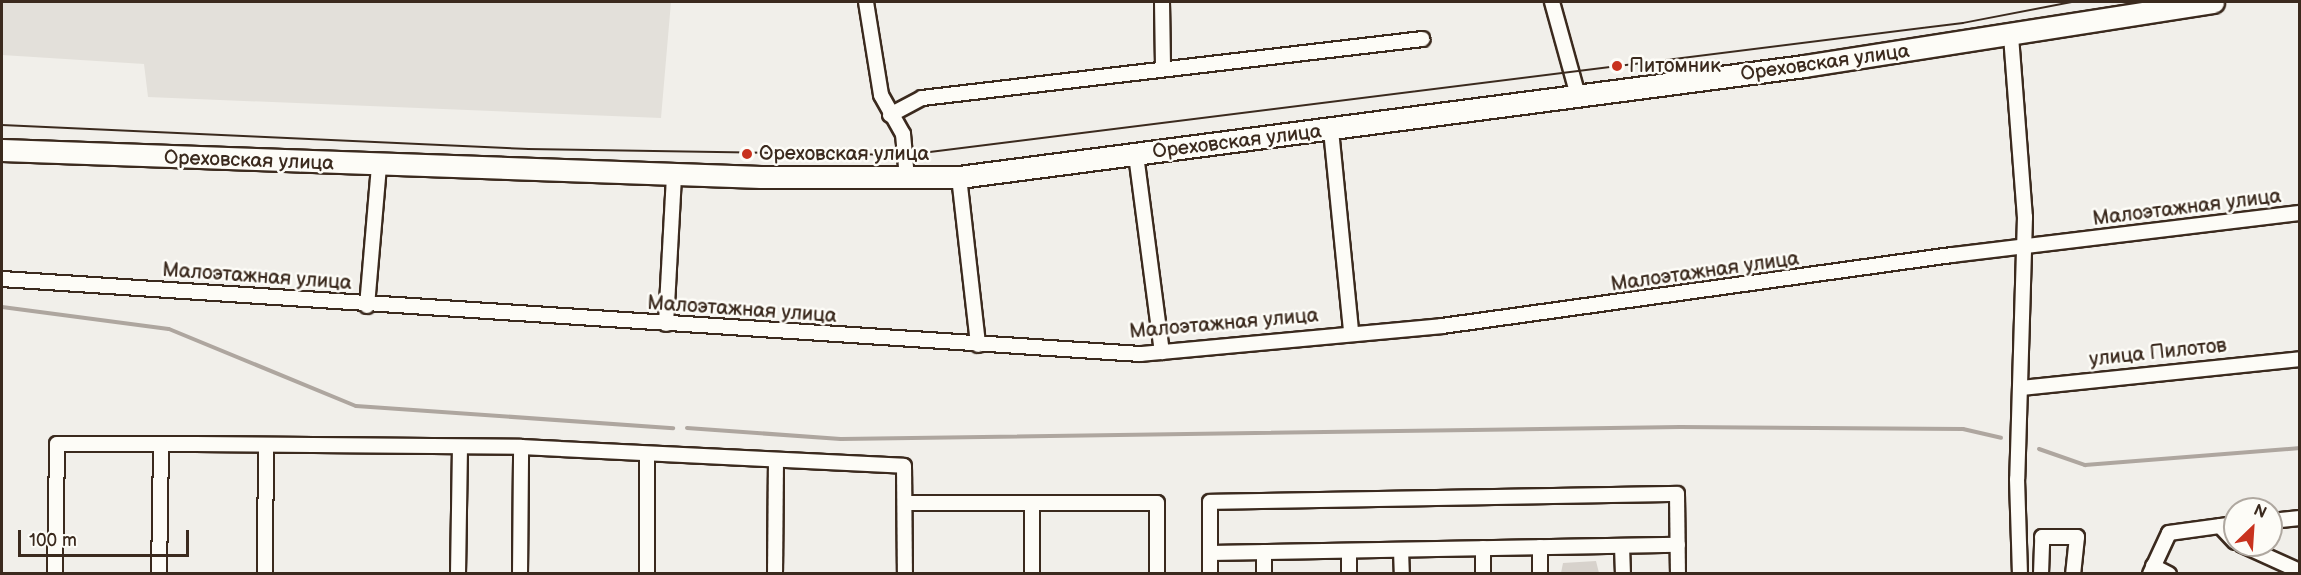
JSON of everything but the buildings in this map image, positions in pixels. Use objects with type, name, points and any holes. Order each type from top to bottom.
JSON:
[{"type":"main road","name":"Ореховская улица","points":[[2,150],[674,174],[959,177],[1331,130],[2011,36],[2213,2]]},
{"type":"street","points":[[866,2],[865,20],[890,115],[903,134],[907,178]]},
{"type":"street","points":[[1162,2],[1163,67]]},
{"type":"street","points":[[1552,2],[1578,96]]},
{"type":"street","points":[[2011,36],[2026,247],[2021,388],[2020,573]]},
{"type":"street","points":[[890,115],[922,98],[1163,67],[1423,39]]},
{"type":"street","points":[[1331,130],[1351,332]]},
{"type":"street","points":[[1136,155],[1162,352]]},
{"type":"street","points":[[368,306],[379,165]]},
{"type":"street","points":[[666,324],[674,174]]},
{"type":"street","points":[[959,177],[978,345]]},
{"type":"street","name":"Малоэтажная улица","points":[[2,279],[368,306],[978,345],[1162,352],[1601,306],[2026,247],[2300,213]]},
{"type":"street","name":"улица Пилотов","points":[[2021,388],[2300,359]]},
{"type":"street","points":[[55,573],[57,444],[521,447],[904,466],[906,503],[904,573]]},
{"type":"street","points":[[159,573],[161,445]]},
{"type":"street","points":[[266,445],[266,573]]},
{"type":"street","points":[[458,573],[460,447]]},
{"type":"street","points":[[520,573],[521,447]]},
{"type":"street","points":[[647,455],[647,573]]},
{"type":"street","points":[[775,573],[776,461]]},
{"type":"street","points":[[1210,573],[1210,502],[1677,494],[1678,573]]},
{"type":"street","points":[[906,503],[1157,503],[1157,573]]},
{"type":"street","points":[[1032,503],[1032,573]]},
{"type":"street","points":[[2283,520],[2300,518]]},
{"type":"street","points":[[2220,526],[2223,529]]},
{"type":"street","points":[[2169,573],[2152,570],[2169,532],[2223,526]]},
{"type":"street","points":[[2041,573],[2042,537],[2077,537],[2073,573]]},
{"type":"street","points":[[1210,553],[1678,545]]},
{"type":"street","points":[[1622,546],[1623,573]]},
{"type":"street","points":[[1540,547],[1540,573]]},
{"type":"street","points":[[1483,548],[1483,573]]},
{"type":"street","points":[[1401,550],[1402,573]]},
{"type":"street","points":[[1349,551],[1349,573]]},
{"type":"street","points":[[1264,552],[1264,573]]},
{"type":"street","points":[[2270,557],[2296,568]]},
{"type":"shaded area","points":[[2,2],[671,2],[661,118],[148,97],[144,64],[2,55]]},
{"type":"shaded area","points":[[1596,561],[1599,573],[1561,573],[1563,563]]},
{"type":"waterway","points":[[2,307],[169,329],[356,406],[673,428]]},
{"type":"waterway","points":[[687,428],[841,439],[1680,427],[1963,429],[2001,438]]},
{"type":"waterway","points":[[2039,449],[2085,465],[2300,448]]},
{"type":"tram line","points":[[2,125],[528,149],[906,155],[1963,23],[2072,2]]},
{"type":"place","name":"Питомник","points":[[1617,66]]},
{"type":"place","name":"Ореховская улица","points":[[747,154]]}]
